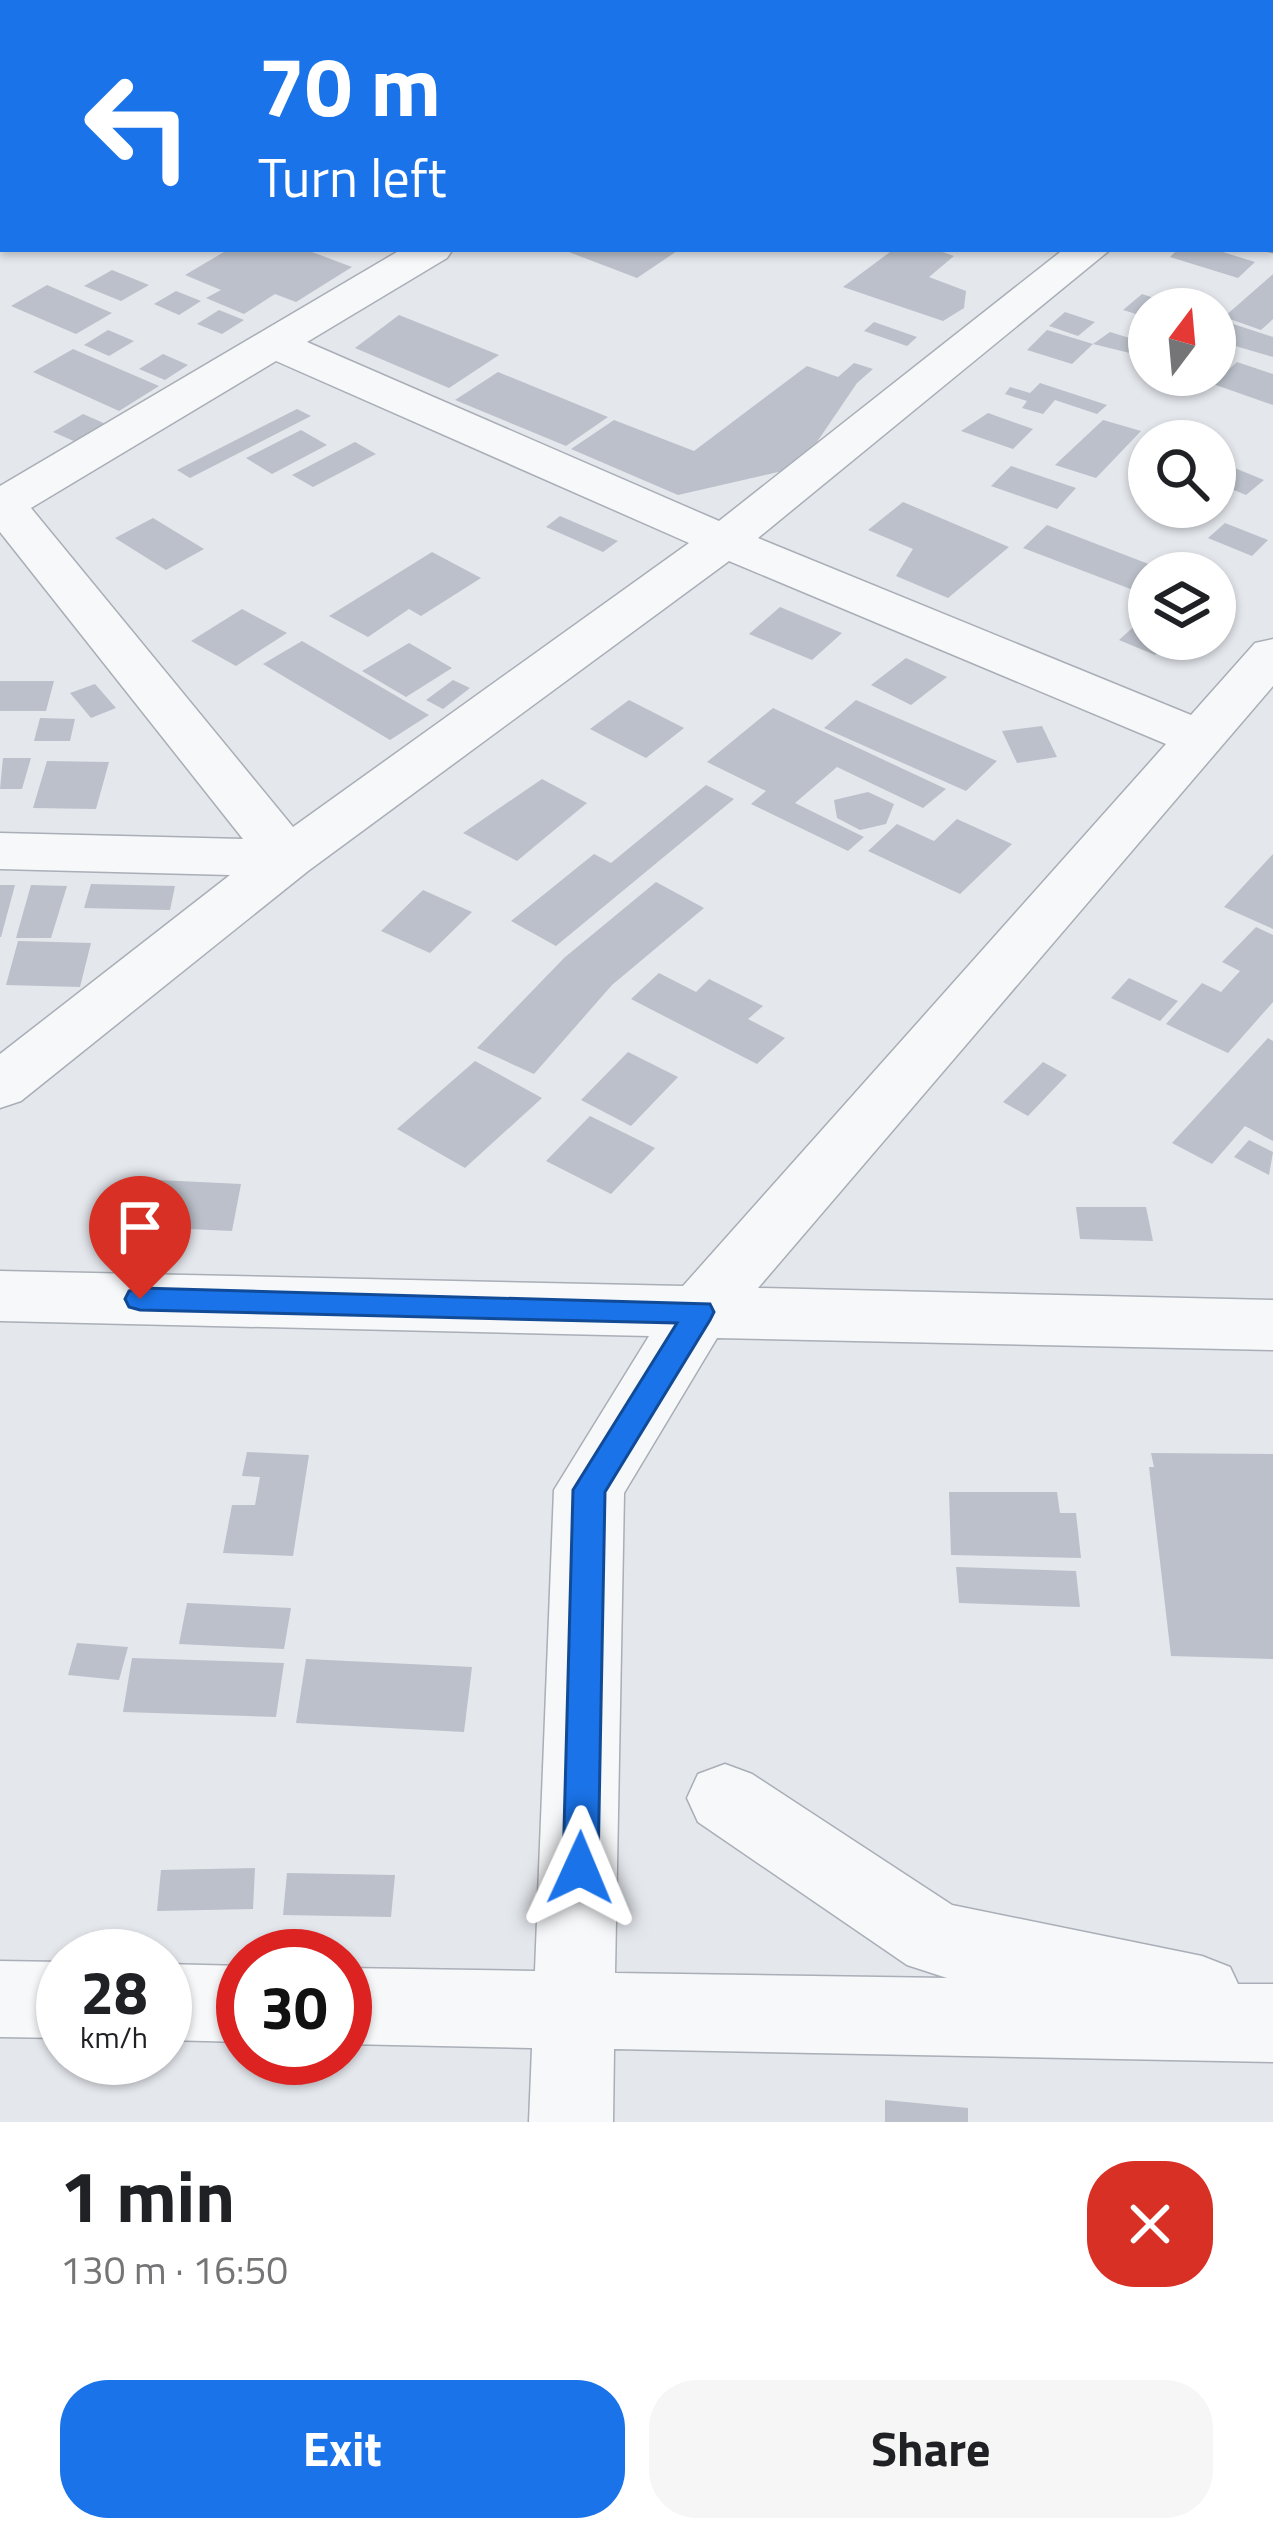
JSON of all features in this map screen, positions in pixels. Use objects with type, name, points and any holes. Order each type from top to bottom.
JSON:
[{"type":"street","points":[[288,858],[1,504],[427,252]]},
{"type":"street","points":[[0,1086],[288,858],[724,542],[1086,252]]},
{"type":"street","points":[[275,344],[724,542],[1199,738]]},
{"type":"street","points":[[571,2122],[589,1490],[699,1312],[1273,654]]},
{"type":"street","points":[[0,851],[288,858]]},
{"type":"street","points":[[0,1296],[1271,1323]]},
{"type":"street","points":[[725,1798],[935,1939],[1273,2008]]},
{"type":"street","points":[[0,1999],[36,2000]]},
{"type":"street","points":[[372,2006],[1273,2023]]},
{"type":"building","points":[[224,252],[312,252],[352,267],[296,302],[275,294],[244,314],[206,298],[221,290],[185,275]]},
{"type":"building","points":[[569,252],[676,252],[637,278]]},
{"type":"building","points":[[890,252],[943,252],[954,256],[929,277],[966,291],[964,308],[943,321],[843,287]]},
{"type":"building","points":[[1175,252],[1223,252],[1255,262],[1238,278],[1170,257]]},
{"type":"building","points":[[112,270],[149,285],[121,301],[84,286]]},
{"type":"building","points":[[1273,274],[1273,319],[1261,330],[1236,321],[1236,306]]},
{"type":"building","points":[[47,285],[112,313],[76,334],[11,306]]},
{"type":"building","points":[[176,291],[201,301],[179,315],[154,304]]},
{"type":"building","points":[[219,310],[244,320],[222,334],[197,324]]},
{"type":"building","points":[[1065,312],[1095,322],[1078,336],[1049,326]]},
{"type":"building","points":[[399,315],[499,355],[449,388],[355,348]]},
{"type":"building","points":[[874,322],[917,337],[907,346],[864,331]]},
{"type":"building","points":[[1236,325],[1273,337],[1273,357],[1236,346]]},
{"type":"building","points":[[108,330],[134,341],[109,356],[84,345]]},
{"type":"building","points":[[1047,330],[1093,344],[1072,364],[1027,350]]},
{"type":"building","points":[[1110,332],[1128,338],[1128,353],[1093,344]]},
{"type":"building","points":[[73,349],[159,386],[119,411],[33,372]]},
{"type":"building","points":[[163,354],[188,365],[165,380],[139,369]]},
{"type":"building","points":[[854,363],[873,369],[857,383],[800,467],[678,495],[571,449],[614,420],[694,451],[807,366],[838,377]]},
{"type":"building","points":[[1236,363],[1273,374],[1273,405],[1236,392]]},
{"type":"building","points":[[498,372],[608,417],[566,446],[455,400]]},
{"type":"building","points":[[1040,383],[1107,405],[1097,414],[1055,400],[1043,414],[1022,408],[1027,401],[1005,394],[1010,387],[1030,393]]},
{"type":"building","points":[[297,409],[311,416],[190,478],[177,470]]},
{"type":"building","points":[[988,413],[1033,429],[1013,449],[961,431]]},
{"type":"building","points":[[83,414],[106,424],[76,442],[53,432]]},
{"type":"building","points":[[1103,420],[1128,427],[1128,445],[1096,478],[1055,465]]},
{"type":"building","points":[[301,430],[327,445],[272,474],[246,458]]},
{"type":"building","points":[[355,442],[376,454],[313,487],[292,475]]},
{"type":"building","points":[[1011,466],[1076,488],[1057,509],[991,486]]},
{"type":"building","points":[[1236,469],[1264,480],[1246,495],[1236,491]]},
{"type":"building","points":[[903,502],[1009,547],[948,598],[896,576],[913,549],[868,530]]},
{"type":"building","points":[[560,516],[618,541],[603,552],[546,527]]},
{"type":"building","points":[[153,518],[204,549],[166,570],[115,538]]},
{"type":"building","points":[[1047,525],[1128,556],[1128,588],[1023,548]]},
{"type":"building","points":[[1236,527],[1268,540],[1252,556],[1208,538],[1219,528]]},
{"type":"building","points":[[432,552],[481,578],[421,616],[409,609],[368,637],[329,616]]},
{"type":"building","points":[[780,607],[842,633],[812,660],[749,634]]},
{"type":"building","points":[[242,609],[287,633],[236,666],[191,641]]},
{"type":"building","points":[[302,641],[429,715],[390,740],[263,664]]},
{"type":"building","points":[[409,643],[452,668],[406,697],[362,671]]},
{"type":"building","points":[[906,658],[947,677],[911,705],[871,685]]},
{"type":"building","points":[[453,680],[470,688],[443,709],[426,700]]},
{"type":"building","points":[[0,681],[54,681],[46,711],[0,711]]},
{"type":"building","points":[[95,684],[116,708],[91,718],[70,693]]},
{"type":"building","points":[[629,700],[684,728],[646,758],[590,729]]},
{"type":"building","points":[[856,700],[997,761],[966,791],[824,728]]},
{"type":"building","points":[[773,708],[946,789],[923,808],[837,767],[795,803],[864,837],[848,851],[751,804],[766,791],[707,762]]},
{"type":"building","points":[[40,718],[75,719],[70,741],[34,741]]},
{"type":"building","points":[[1042,726],[1057,757],[1017,763],[1002,731]]},
{"type":"building","points":[[3,758],[31,758],[22,789],[0,789]]},
{"type":"building","points":[[47,761],[109,762],[96,809],[33,808]]},
{"type":"building","points":[[542,779],[587,803],[517,861],[463,833]]},
{"type":"building","points":[[706,785],[734,799],[556,946],[511,921],[594,854],[611,863]]},
{"type":"building","points":[[868,792],[894,804],[886,824],[860,830],[837,818],[834,800]]},
{"type":"building","points":[[957,819],[1012,844],[960,894],[868,851],[897,824],[934,841]]},
{"type":"building","points":[[1273,854],[1273,929],[1224,907]]},
{"type":"building","points":[[656,882],[704,908],[612,985],[534,1074],[477,1048],[564,958]]},
{"type":"building","points":[[91,884],[175,886],[170,910],[84,908]]},
{"type":"building","points":[[0,885],[15,885],[1,937],[0,937]]},
{"type":"building","points":[[31,885],[67,886],[51,938],[16,938]]},
{"type":"building","points":[[423,890],[472,912],[430,953],[381,931]]},
{"type":"building","points":[[1256,927],[1273,935],[1273,1002],[1228,1053],[1166,1024],[1202,983],[1221,992],[1240,971],[1222,962]]},
{"type":"building","points":[[18,941],[91,943],[80,987],[6,985]]},
{"type":"building","points":[[659,973],[696,992],[709,979],[763,1006],[748,1019],[785,1038],[757,1064],[631,999]]},
{"type":"building","points":[[1129,978],[1178,1001],[1160,1021],[1111,998]]},
{"type":"building","points":[[1268,1038],[1273,1041],[1273,1141],[1245,1126],[1212,1164],[1172,1143]]},
{"type":"building","points":[[628,1052],[678,1077],[631,1126],[581,1100]]},
{"type":"building","points":[[475,1061],[542,1098],[465,1168],[397,1129]]},
{"type":"building","points":[[1043,1062],[1067,1075],[1028,1116],[1003,1102]]},
{"type":"building","points":[[590,1116],[655,1148],[611,1194],[546,1161]]},
{"type":"building","points":[[1249,1140],[1273,1152],[1269,1175],[1234,1157]]},
{"type":"building","points":[[158,1180],[241,1184],[232,1231],[146,1227]]},
{"type":"building","points":[[1076,1207],[1146,1207],[1153,1241],[1080,1239]]},
{"type":"building","points":[[247,1452],[309,1455],[293,1556],[223,1553],[232,1505],[255,1505],[260,1477],[242,1476]]},
{"type":"building","points":[[1151,1453],[1273,1454],[1273,1659],[1171,1656]]},
{"type":"building","points":[[949,1492],[1057,1492],[1060,1513],[1076,1513],[1081,1558],[951,1555]]},
{"type":"building","points":[[956,1567],[1076,1571],[1080,1607],[959,1603]]},
{"type":"building","points":[[187,1603],[291,1608],[284,1649],[179,1644]]},
{"type":"building","points":[[77,1643],[128,1647],[119,1680],[68,1675]]},
{"type":"building","points":[[132,1658],[284,1663],[276,1717],[123,1712]]},
{"type":"building","points":[[306,1659],[472,1667],[464,1732],[296,1723]]},
{"type":"building","points":[[255,1868],[253,1909],[157,1911],[161,1870]]},
{"type":"building","points":[[287,1873],[395,1875],[391,1917],[283,1915]]},
{"type":"building","points":[[885,2100],[968,2108],[968,2122],[885,2122]]},
{"type":"route","points":[[140,1299],[699,1312],[589,1490],[580,1868]]}]
